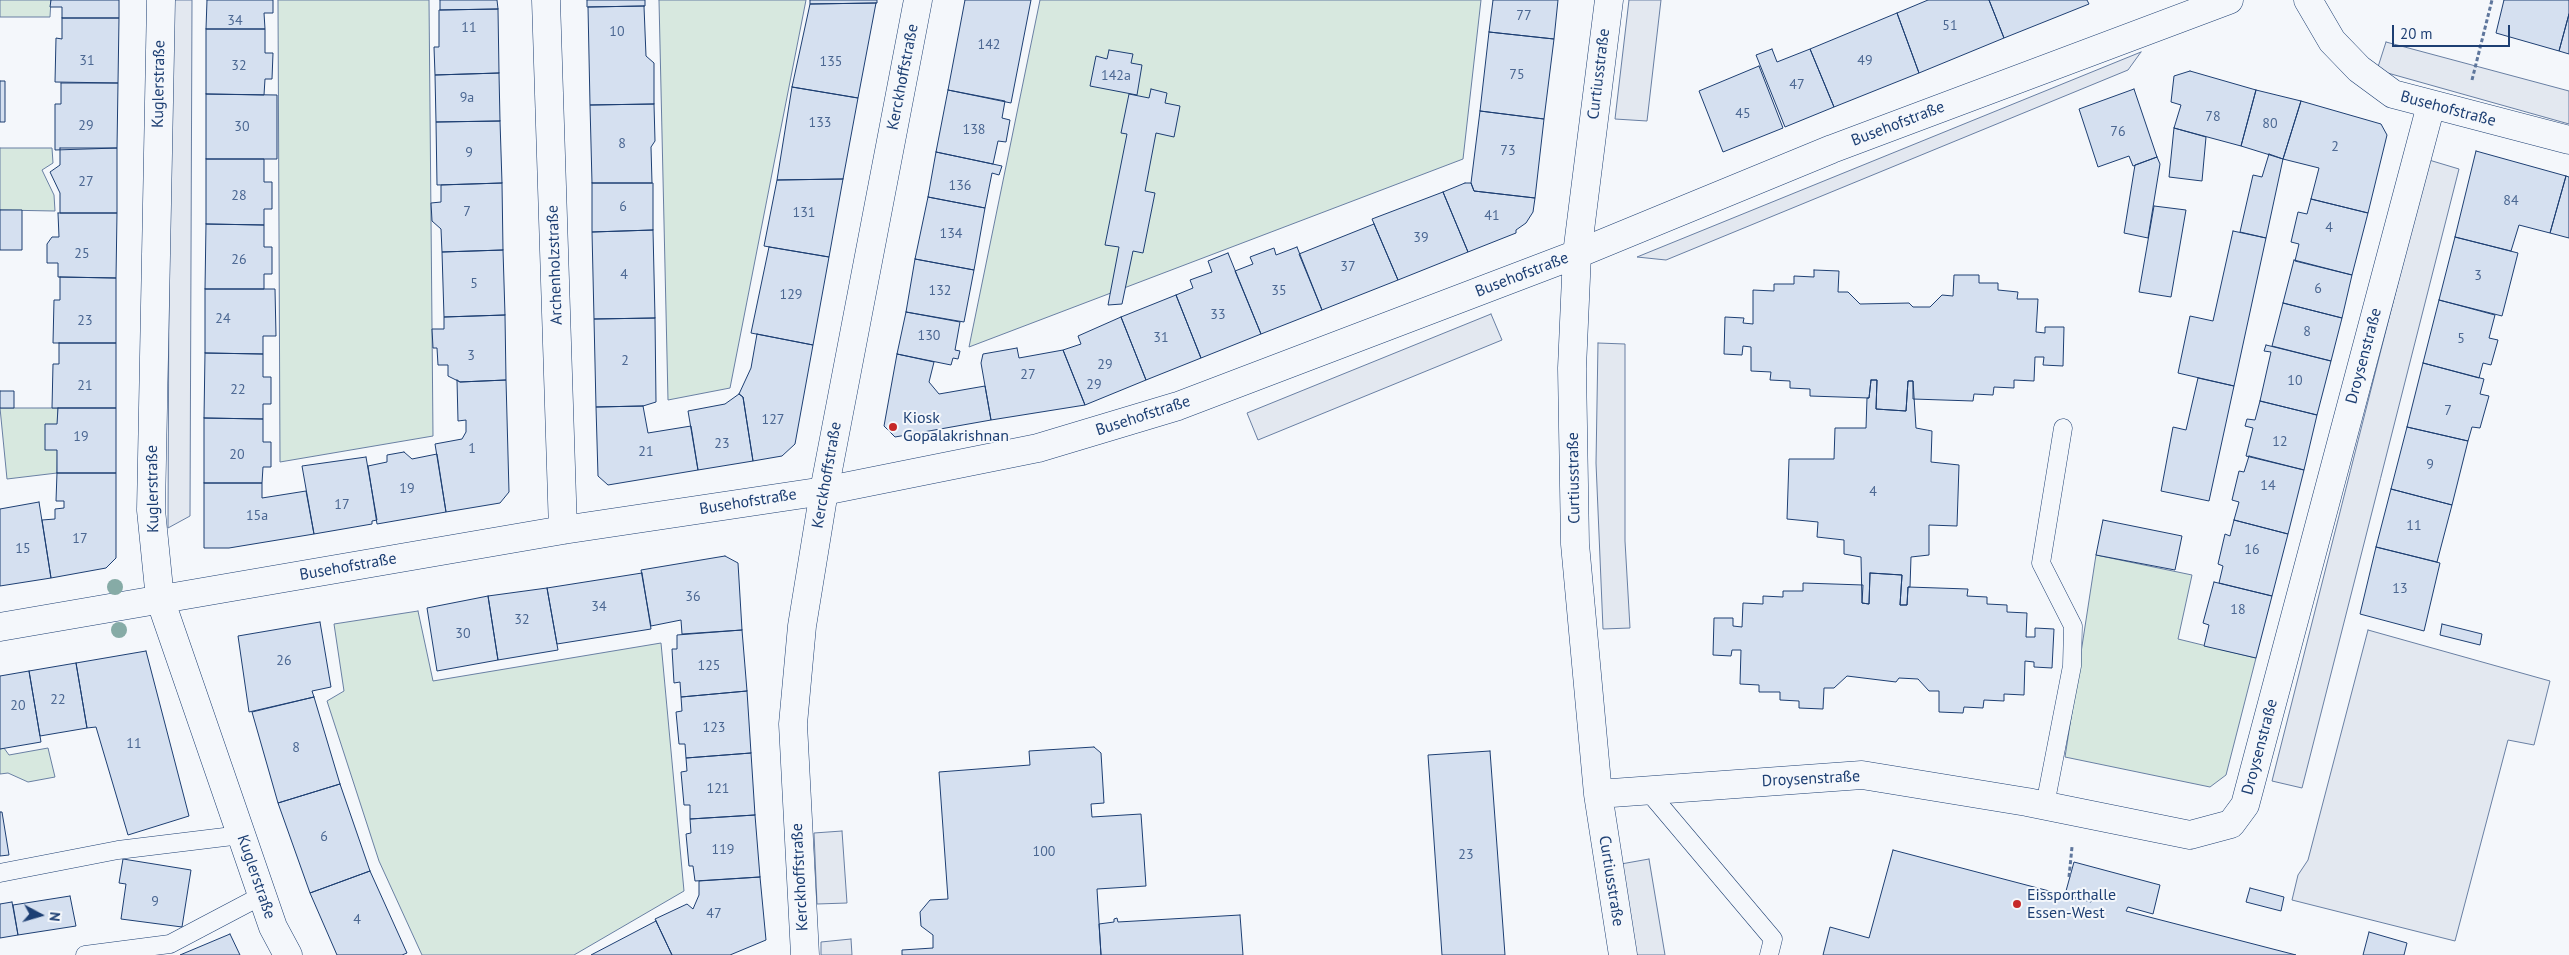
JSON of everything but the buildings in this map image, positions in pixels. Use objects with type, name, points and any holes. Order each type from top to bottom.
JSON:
[{"type":"street","name":"Kuglerstraße","points":[[160,0],[151,510],[160,599],[273,927],[288,955]]},
{"type":"street","name":"Archenholzstraße","points":[[546,0],[563,530]]},
{"type":"street","name":"Kerckhoffstraße","points":[[805,955],[793,724],[802,626],[824,491],[918,0]]},
{"type":"street","name":"Curtiusstraße","points":[[1609,0],[1577,254],[1572,368],[1575,544],[1598,794],[1623,955]]},
{"type":"street","name":"Busehofstraße","points":[[0,627],[563,530],[824,491],[1038,448],[1178,406],[1577,254],[1832,149],[2229,0]]},
{"type":"street","name":"Busehofstraße","points":[[2308,0],[2332,41],[2359,69],[2393,94],[2463,114],[2569,140]]},
{"type":"street","name":"Droysenstraße","points":[[1598,794],[1862,775],[2045,805],[2190,835],[2231,824],[2245,805],[2431,105]]},
{"type":"lane","points":[[2045,805],[2072,666],[2073,626],[2041,563],[2063,428]]},
{"type":"lane","points":[[1648,791],[1773,939],[1769,955]]},
{"type":"lane","points":[[0,873],[118,850],[241,835]]},
{"type":"lane","points":[[84,955],[170,944],[262,895]]},
{"type":"path","points":[[2463,114],[2492,0]]},
{"type":"shaded area","points":[[0,0],[51,0],[50,17],[0,17]]},
{"type":"shaded area","points":[[170,0],[192,0],[190,516],[168,528]]},
{"type":"shaded area","points":[[278,0],[429,0],[433,436],[280,462]]},
{"type":"shaded area","points":[[659,0],[806,0],[730,388],[668,400]]},
{"type":"shaded area","points":[[1040,0],[1481,0],[1463,159],[969,347]]},
{"type":"shaded area","points":[[1629,0],[1661,0],[1647,121],[1615,119]]},
{"type":"shaded area","points":[[2386,42],[2569,91],[2569,124],[2377,70]]},
{"type":"shaded area","points":[[2141,52],[2128,70],[1666,260],[1637,257]]},
{"type":"shaded area","points":[[0,148],[52,148],[53,163],[42,170],[54,195],[55,211],[0,210]]},
{"type":"shaded area","points":[[2429,160],[2459,169],[2302,788],[2272,781]]},
{"type":"shaded area","points":[[1491,314],[1502,340],[1258,440],[1247,413]]},
{"type":"shaded area","points":[[1598,343],[1625,344],[1625,541],[1630,628],[1603,629],[1596,463]]},
{"type":"shaded area","points":[[0,408],[58,408],[57,473],[7,479]]},
{"type":"shaded area","points":[[2096,555],[2192,575],[2178,639],[2256,658],[2226,775],[2210,787],[2065,757]]},
{"type":"shaded area","points":[[418,611],[433,681],[661,643],[684,891],[574,955],[422,955],[379,861],[327,701],[344,691],[334,624]]},
{"type":"shaded area","points":[[2368,630],[2550,681],[2534,745],[2508,740],[2455,941],[2292,900],[2298,875],[2308,860]]},
{"type":"shaded area","points":[[4,748],[9,755],[48,748],[55,777],[28,782],[8,773],[0,774],[0,749]]},
{"type":"shaded area","points":[[842,831],[847,903],[817,904],[814,833]]},
{"type":"shaded area","points":[[1649,859],[1665,955],[1636,955],[1621,864]]},
{"type":"shaded area","points":[[851,939],[852,955],[821,955],[821,942]]},
{"type":"place","name":"Kiosk Gopalakrishnan","points":[[893,427]]},
{"type":"place","name":"Eissporthalle Essen-West","points":[[2017,904]]}]
